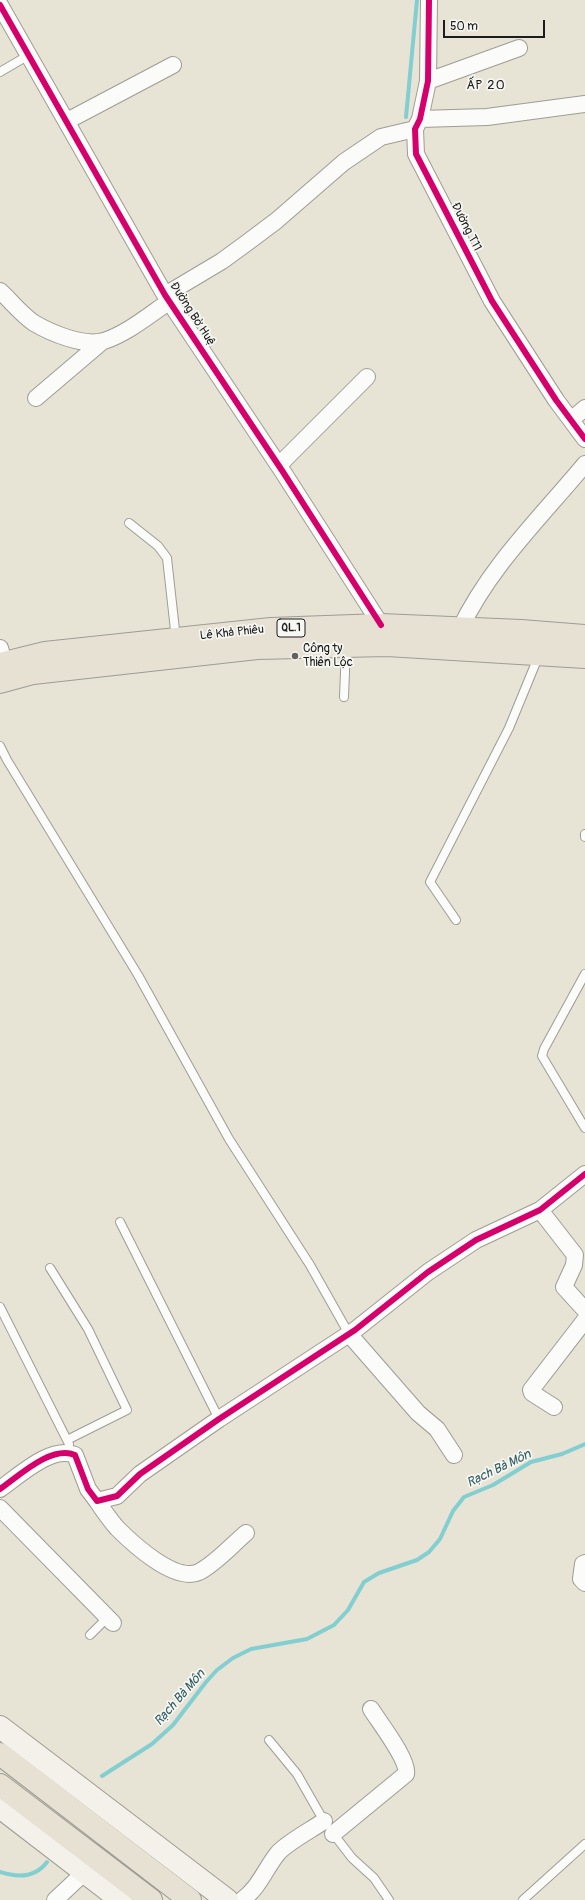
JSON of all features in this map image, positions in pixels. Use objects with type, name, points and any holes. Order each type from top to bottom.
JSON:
[{"type":"highway","name":"Lê Khả Phiêu","points":[[1,664],[45,653],[272,629],[381,625],[585,636]]},
{"type":"highway","name":"Lê Khả Phiêu","points":[[1,664],[33,674],[257,648],[387,645],[585,657]]},
{"type":"highway","points":[[0,1754],[190,1900]]},
{"type":"highway","points":[[0,1785],[151,1900]]},
{"type":"street","name":"Đường T11","points":[[429,0],[428,81],[418,124],[416,154],[492,301],[585,439]]},
{"type":"street","name":"Đường Bờ Huệ","points":[[0,5],[167,298],[279,465],[381,625]]},
{"type":"street","points":[[428,81],[519,48]]},
{"type":"street","points":[[67,121],[173,66]]},
{"type":"street","points":[[36,398],[103,341],[128,330],[167,298],[276,222],[344,162],[381,137],[418,124],[487,117],[585,104]]},
{"type":"street","points":[[0,291],[33,322],[70,339],[87,342],[103,341]]},
{"type":"street","points":[[279,465],[366,377]]},
{"type":"street","points":[[571,420],[585,408]]},
{"type":"street","points":[[460,629],[472,604],[505,557],[585,464]]},
{"type":"street","points":[[97,1501],[117,1496],[140,1474],[219,1419],[349,1334],[440,1264],[476,1240],[540,1210],[585,1174]]},
{"type":"street","points":[[540,1210],[575,1255],[574,1265],[564,1287],[585,1310]]},
{"type":"street","points":[[554,1407],[532,1393],[532,1390],[585,1320]]},
{"type":"street","points":[[349,1334],[418,1413],[437,1429],[454,1455]]},
{"type":"street","points":[[0,1489],[47,1456],[68,1452],[75,1455],[88,1489],[117,1527],[145,1552],[171,1569],[188,1574],[198,1572],[213,1563],[246,1533]]},
{"type":"street","points":[[0,1508],[111,1620]]},
{"type":"street","points":[[585,1563],[583,1564],[581,1579],[585,1583]]},
{"type":"street","points":[[333,1834],[406,1774],[407,1769],[401,1756],[371,1709]]},
{"type":"street","points":[[0,1727],[227,1900]]},
{"type":"street","points":[[0,1806],[121,1900]]},
{"type":"street","points":[[242,1900],[258,1885],[268,1866],[280,1852],[324,1821]]},
{"type":"street","points":[[55,1900],[85,1872]]},
{"type":"lane","points":[[0,72],[29,55]]},
{"type":"lane","points":[[129,523],[158,546],[167,558],[176,639]]},
{"type":"lane","points":[[344,697],[346,646]]},
{"type":"lane","points":[[456,920],[430,882],[509,728],[539,654]]},
{"type":"lane","points":[[0,746],[11,767],[138,975],[229,1139],[310,1265],[349,1334]]},
{"type":"lane","points":[[585,974],[582,986],[544,1048],[542,1056],[585,1128]]},
{"type":"lane","points":[[120,1222],[219,1419]]},
{"type":"lane","points":[[50,1268],[88,1329],[127,1410],[67,1440]]},
{"type":"lane","points":[[0,1307],[75,1455]]},
{"type":"lane","points":[[90,1635],[111,1620]]},
{"type":"lane","points":[[269,1740],[297,1774],[333,1834],[352,1858],[374,1878],[389,1900]]},
{"type":"lane","points":[[523,1900],[585,1844]]},
{"type":"waterway","points":[[406,117],[417,0]]},
{"type":"waterway","name":"Rạch Bà Môn","points":[[102,1776],[152,1744],[173,1725],[217,1670],[233,1658],[251,1649],[307,1639],[334,1625],[348,1610],[364,1582],[379,1573],[417,1560],[429,1552],[440,1539],[453,1511],[464,1497],[493,1485],[531,1462],[562,1454],[585,1444]]},
{"type":"waterway","name":"Rạch Bà Môn","points":[[0,1872],[20,1876],[32,1874],[47,1862]]},
{"type":"cycle path","points":[[429,0],[428,81],[420,119],[415,129],[416,154],[492,301],[556,400],[585,439]]},
{"type":"cycle path","points":[[0,5],[165,295],[283,472],[381,625]]},
{"type":"cycle path","points":[[0,1489],[36,1463],[56,1454],[66,1453],[75,1455],[88,1489],[97,1501],[117,1496],[140,1474],[219,1419],[355,1330],[428,1272],[476,1240],[540,1210],[585,1174]]},
{"type":"place","name":"Công ty Thiên Lộc","points":[[295,656]]},
{"type":"district","name":"ẤP 20","points":[[486,86]]}]
